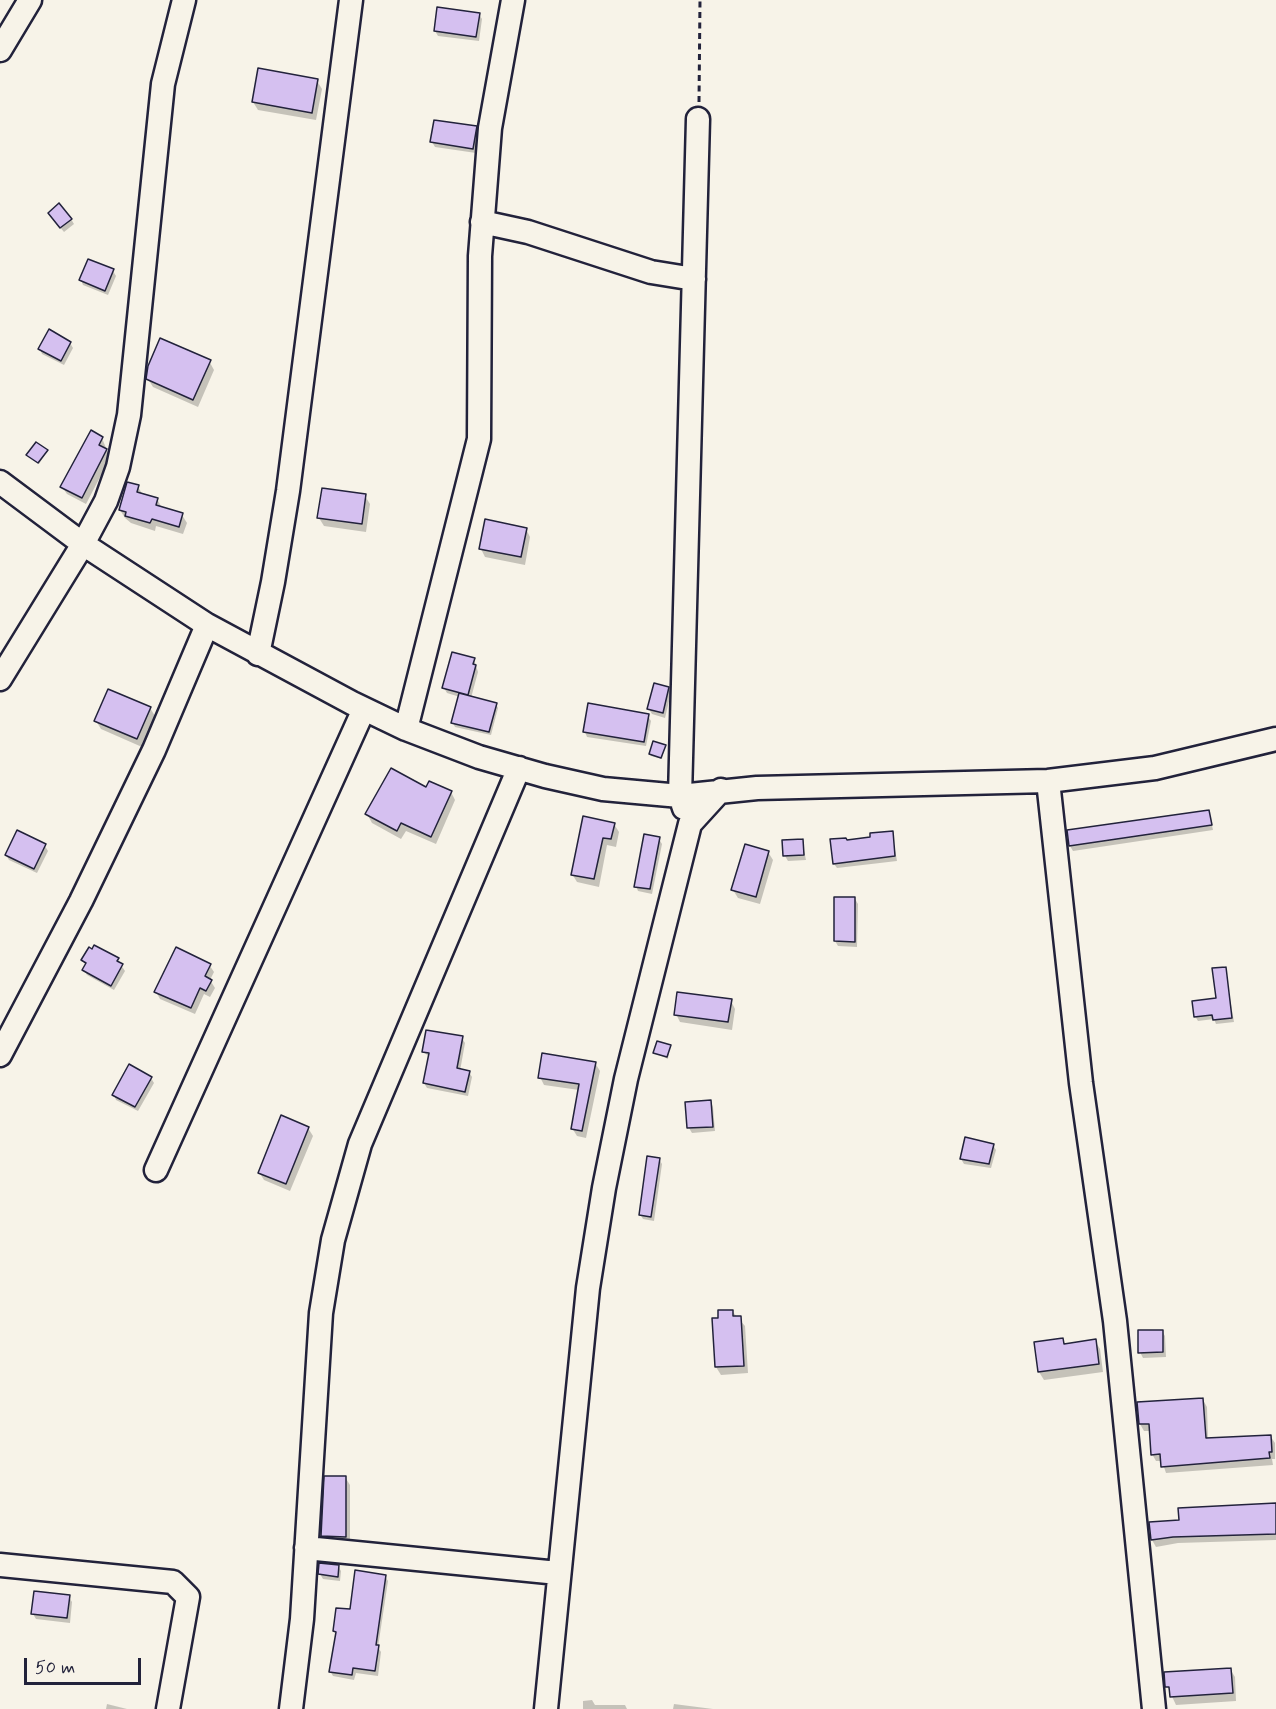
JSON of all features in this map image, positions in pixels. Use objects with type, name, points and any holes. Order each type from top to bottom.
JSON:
[{"type":"street","points":[[0,50],[30,0]]},
{"type":"street","points":[[0,680],[106,501],[118,467],[129,415],[163,84],[184,0]]},
{"type":"street","points":[[258,654],[288,491],[351,0]]},
{"type":"street","points":[[406,729],[479,439],[482,222],[490,128],[513,0]]},
{"type":"street","points":[[690,824],[680,796],[698,119]]},
{"type":"street","points":[[482,222],[528,232],[651,272],[694,279]]},
{"type":"street","points":[[0,482],[82,544],[207,625],[364,709],[406,729],[479,757],[603,789],[680,796],[722,790],[1048,781],[1155,768],[1276,739]]},
{"type":"street","points":[[0,1055],[118,826],[154,750],[207,625]]},
{"type":"street","points":[[156,1170],[364,709]]},
{"type":"street","points":[[291,1709],[302,1619],[321,1313],[333,1240],[360,1144],[519,768]]},
{"type":"street","points":[[1048,781],[1081,1083],[1116,1333],[1154,1709]]},
{"type":"street","points":[[546,1709],[588,1288],[604,1188],[626,1079],[690,824],[722,790]]},
{"type":"street","points":[[306,1548],[558,1573]]},
{"type":"street","points":[[0,1565],[172,1582],[188,1597],[168,1709]]},
{"type":"path","points":[[698,119],[700,0]]},
{"type":"building","points":[[437,7],[480,13],[476,37],[434,31]]},
{"type":"building","points":[[258,68],[318,79],[312,113],[252,102]]},
{"type":"building","points":[[434,120],[477,126],[473,149],[430,142]]},
{"type":"building","points":[[59,203],[72,219],[60,228],[48,213]]},
{"type":"building","points":[[88,259],[114,269],[105,291],[79,280]]},
{"type":"building","points":[[49,329],[71,342],[61,361],[38,349]]},
{"type":"building","points":[[160,338],[211,360],[193,400],[146,379],[148,366]]},
{"type":"building","points":[[91,430],[103,437],[99,445],[107,449],[82,498],[60,487]]},
{"type":"building","points":[[36,442],[48,450],[38,463],[26,455]]},
{"type":"building","points":[[127,482],[139,485],[137,492],[158,498],[156,505],[183,513],[179,527],[152,519],[150,523],[125,516],[126,512],[119,510]]},
{"type":"building","points":[[322,488],[366,494],[362,524],[317,518]]},
{"type":"building","points":[[485,519],[527,528],[521,557],[479,549]]},
{"type":"building","points":[[452,652],[475,658],[473,664],[476,665],[468,695],[442,688]]},
{"type":"building","points":[[654,683],[669,687],[663,713],[647,709]]},
{"type":"building","points":[[108,689],[151,707],[137,739],[94,721]]},
{"type":"building","points":[[459,693],[497,703],[489,732],[451,723]]},
{"type":"building","points":[[588,703],[649,714],[644,742],[583,732]]},
{"type":"building","points":[[653,741],[666,745],[661,758],[649,754]]},
{"type":"building","points":[[391,768],[426,787],[429,781],[452,791],[431,837],[401,823],[397,831],[365,814]]},
{"type":"building","points":[[1209,810],[1212,825],[1069,846],[1067,830]]},
{"type":"building","points":[[583,816],[615,823],[611,839],[603,838],[594,879],[571,875]]},
{"type":"building","points":[[17,830],[46,844],[34,869],[5,855]]},
{"type":"building","points":[[893,831],[895,856],[833,864],[830,839],[846,838],[847,840],[870,837],[870,833]]},
{"type":"building","points":[[644,834],[660,837],[650,889],[634,887]]},
{"type":"building","points":[[803,839],[804,855],[783,856],[782,840]]},
{"type":"building","points":[[745,844],[769,851],[756,897],[731,890]]},
{"type":"building","points":[[834,897],[855,897],[855,942],[834,941]]},
{"type":"building","points":[[94,945],[119,958],[117,961],[123,964],[111,986],[82,970],[86,963],[81,960],[89,947],[92,949]]},
{"type":"building","points":[[176,947],[211,964],[205,976],[212,980],[206,991],[200,988],[191,1008],[154,992]]},
{"type":"building","points":[[1226,967],[1232,1018],[1213,1020],[1212,1015],[1194,1017],[1192,1001],[1216,998],[1212,968]]},
{"type":"building","points":[[677,992],[732,999],[728,1022],[674,1015]]},
{"type":"building","points":[[426,1030],[463,1036],[457,1068],[470,1071],[465,1092],[423,1083],[429,1053],[422,1052]]},
{"type":"building","points":[[657,1041],[671,1045],[667,1057],[653,1053]]},
{"type":"building","points":[[542,1053],[596,1062],[582,1131],[571,1129],[579,1084],[538,1078]]},
{"type":"building","points":[[129,1064],[152,1077],[135,1107],[112,1095]]},
{"type":"building","points":[[711,1100],[713,1127],[687,1128],[685,1102]]},
{"type":"building","points":[[281,1115],[309,1127],[286,1184],[258,1173]]},
{"type":"building","points":[[965,1137],[994,1144],[989,1164],[960,1159]]},
{"type":"building","points":[[647,1156],[660,1158],[651,1217],[639,1215]]},
{"type":"building","points":[[718,1310],[733,1310],[733,1316],[741,1316],[744,1366],[715,1367],[712,1318],[718,1318]]},
{"type":"building","points":[[1138,1330],[1163,1330],[1163,1352],[1138,1353]]},
{"type":"building","points":[[1063,1338],[1064,1344],[1096,1339],[1099,1364],[1038,1372],[1034,1342]]},
{"type":"building","points":[[1203,1398],[1206,1438],[1271,1435],[1270,1458],[1161,1467],[1160,1454],[1151,1455],[1149,1424],[1139,1424],[1137,1402]]},
{"type":"building","points":[[324,1476],[346,1476],[346,1537],[321,1536]]},
{"type":"building","points":[[1276,1503],[1276,1534],[1173,1537],[1151,1540],[1149,1522],[1179,1520],[1178,1508]]},
{"type":"building","points":[[319,1563],[339,1565],[338,1577],[318,1574]]},
{"type":"building","points":[[355,1570],[386,1575],[376,1645],[379,1645],[375,1671],[353,1668],[352,1675],[329,1672],[336,1632],[333,1631],[336,1608],[350,1609]]},
{"type":"building","points":[[34,1591],[70,1595],[67,1618],[31,1614]]},
{"type":"building","points":[[1231,1668],[1233,1693],[1170,1697],[1169,1687],[1165,1687],[1164,1672]]}]
